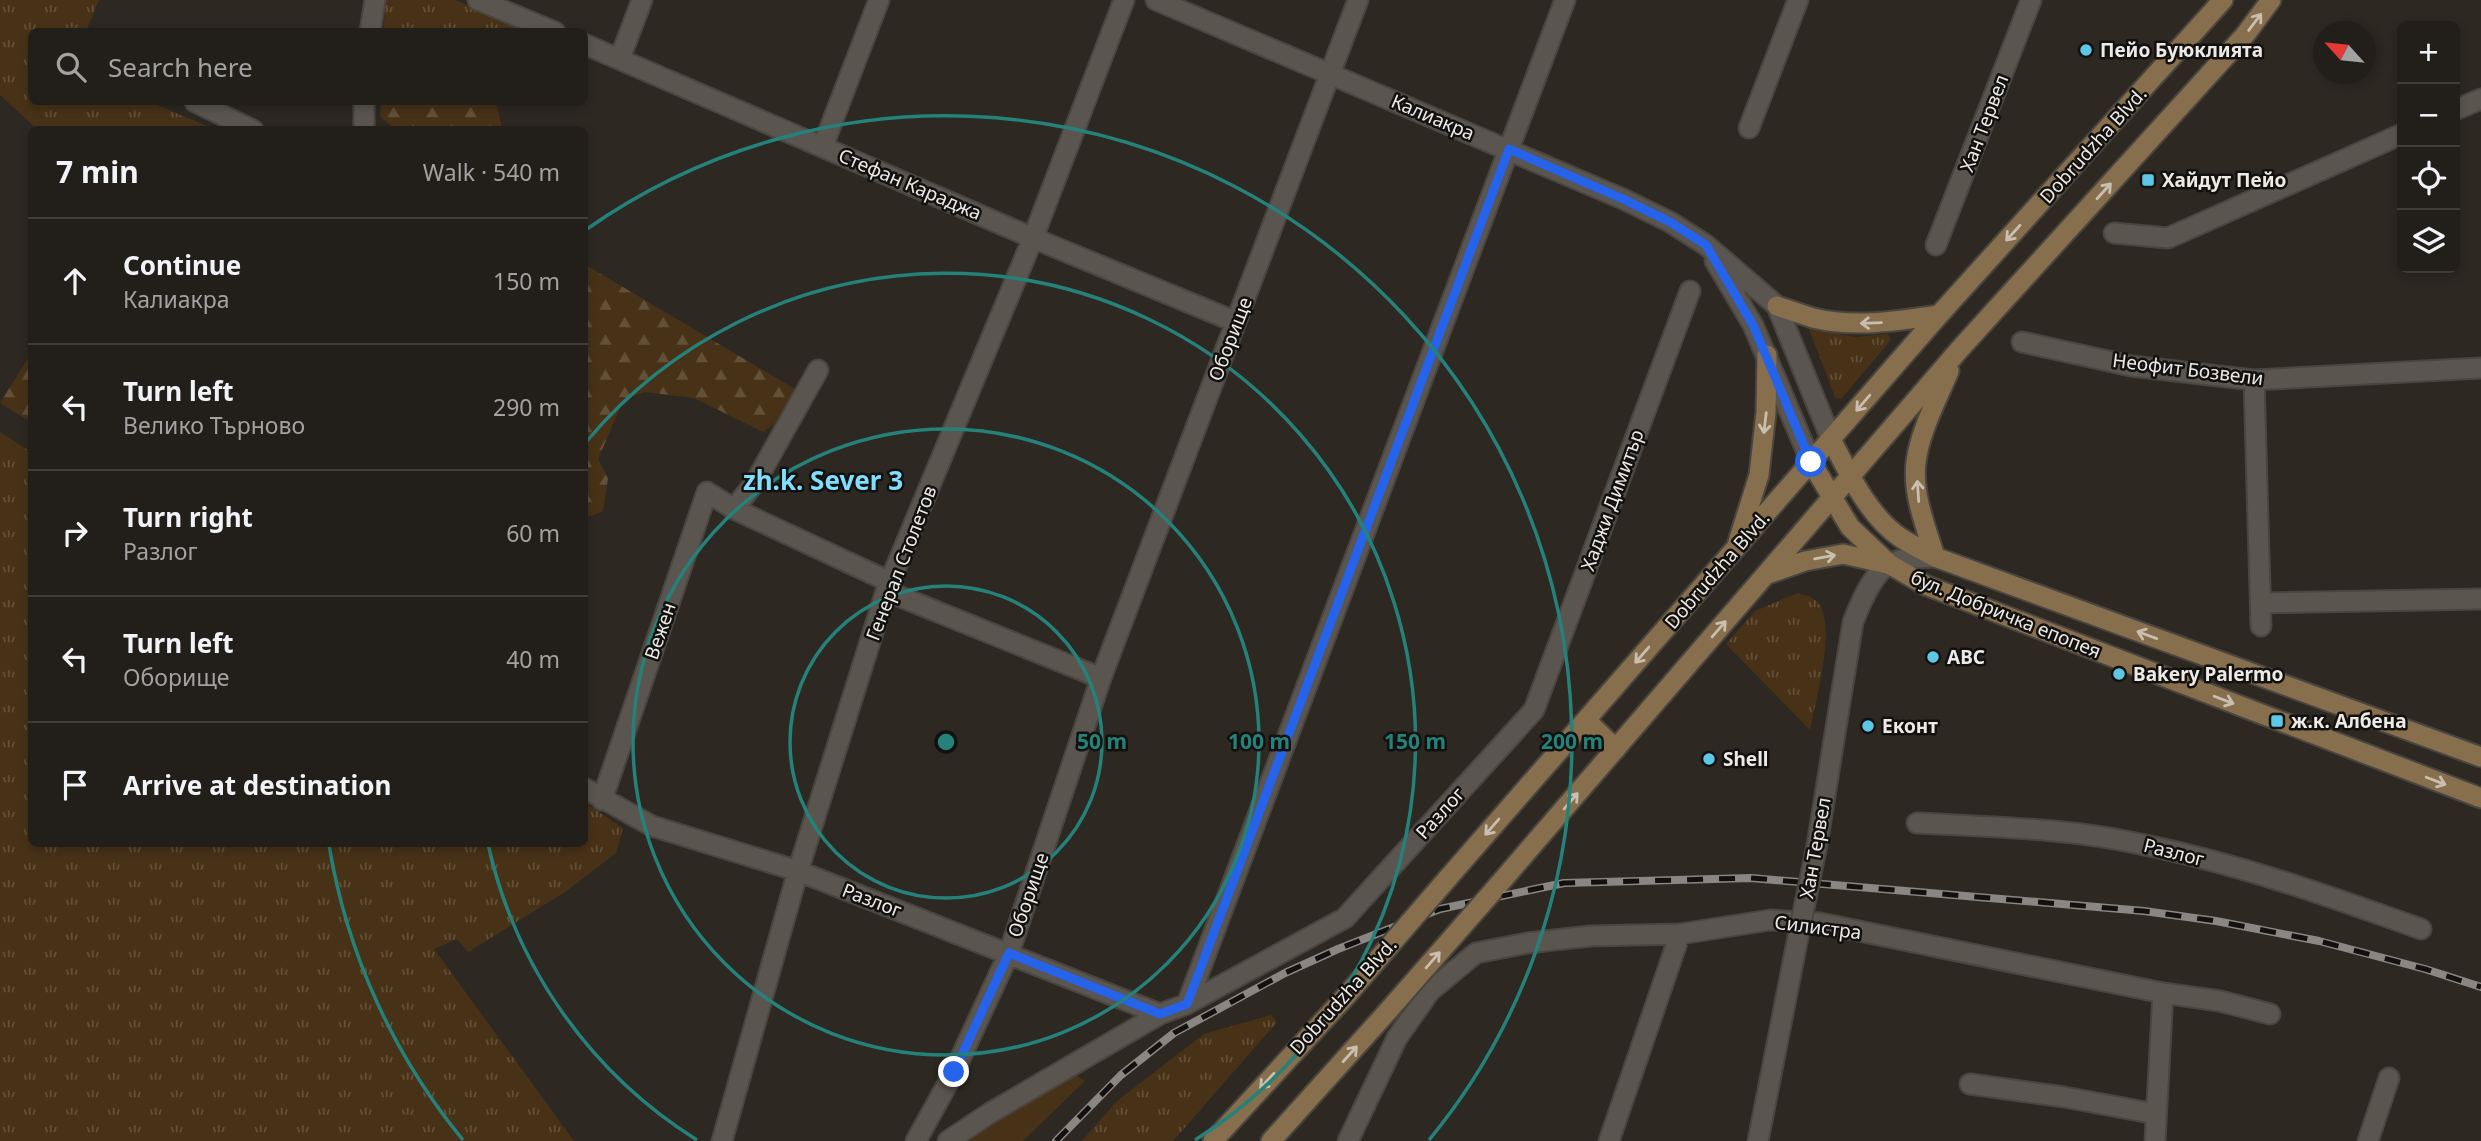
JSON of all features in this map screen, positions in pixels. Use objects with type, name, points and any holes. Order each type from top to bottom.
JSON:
[{"type":"main road","name":"Dobrudzha Blvd.","points":[[1213,1141],[1347,995],[1939,315],[2223,0]]},
{"type":"main road","name":"Dobrudzha Blvd.","points":[[1271,1141],[1494,890],[1959,350],[2245,35],[2271,0]]},
{"type":"main road","points":[[1777,306],[1815,318],[1854,323],[1889,322],[1939,315]]},
{"type":"main road","points":[[1935,557],[1919,505],[1916,463],[1929,417],[1959,350]]},
{"type":"main road","points":[[1736,549],[1759,475],[1766,412],[1767,355]]},
{"type":"main road","name":"бул. Добричка епопея","points":[[1831,439],[1871,509],[1899,537],[1935,557],[2481,757]]},
{"type":"main road","name":"бул. Добричка епопея","points":[[1811,462],[1850,527],[1889,564],[1925,585],[2481,798]]},
{"type":"main road","points":[[1764,576],[1805,561],[1843,554],[1889,564]]},
{"type":"main road","points":[[1586,720],[1616,749]]},
{"type":"street","points":[[370,28],[374,0]]},
{"type":"street","points":[[478,0],[545,28]]},
{"type":"street","points":[[620,58],[642,0]]},
{"type":"street","points":[[822,146],[879,0]]},
{"type":"street","name":"Генерал Столетов","points":[[722,1141],[797,870],[888,587],[1033,238],[1124,0]]},
{"type":"street","name":"Калиакра","points":[[1156,0],[1623,199],[1670,222],[1706,245],[1777,306],[1831,439]]},
{"type":"street","name":"Оборище","points":[[916,1141],[954,1072],[1009,953],[1101,678],[1358,0]]},
{"type":"street","points":[[1187,1004],[1565,0]]},
{"type":"street","points":[[1749,128],[1798,0]]},
{"type":"street","name":"Хан Тервел","points":[[1936,245],[2031,0]]},
{"type":"street","name":"Стефан Караджа","points":[[588,46],[1033,238],[1236,322]]},
{"type":"street","points":[[2460,108],[2481,99]]},
{"type":"street","points":[[201,105],[245,126]]},
{"type":"street","points":[[364,105],[364,126]]},
{"type":"street","points":[[2114,233],[2168,237],[2397,136]]},
{"type":"street","name":"Калиакра","points":[[1706,245],[1742,305],[1767,355],[1811,462]]},
{"type":"street","name":"Хаджи Димитър","points":[[1534,710],[1690,291]]},
{"type":"street","name":"Неофит Бозвели","points":[[2022,342],[2130,366],[2254,380],[2481,368]]},
{"type":"street","points":[[734,509],[756,481],[818,370]]},
{"type":"street","points":[[2254,380],[2261,626]]},
{"type":"street","name":"Вежен","points":[[602,800],[708,492],[734,509],[888,587]]},
{"type":"street","points":[[1889,564],[1906,558],[1935,557]]},
{"type":"street","name":"Хан Тервел","points":[[1758,1141],[1817,845],[1853,622],[1864,592],[1889,564]]},
{"type":"street","points":[[888,587],[1101,678]]},
{"type":"street","points":[[2261,603],[2481,598]]},
{"type":"street","name":"Разлог","points":[[948,1141],[990,1113],[1160,1014],[1187,1004],[1345,918],[1534,710]]},
{"type":"street","name":"Разлог","points":[[588,791],[652,826],[797,870],[1160,1014]]},
{"type":"street","name":"Разлог","points":[[1916,823],[2051,831],[2139,843],[2274,878],[2421,929]]},
{"type":"street","name":"Силистра","points":[[1348,1141],[1397,1038],[1430,991],[1476,953],[1527,943],[1590,936],[1680,934],[1770,920],[1820,923],[2162,993],[2220,1001],[2270,1014]]},
{"type":"street","points":[[1609,1141],[1680,934]]},
{"type":"street","points":[[2155,1141],[2162,993]]},
{"type":"street","points":[[2368,1141],[2389,1078]]},
{"type":"street","points":[[1970,1084],[2064,1097],[2156,1114]]},
{"type":"green space","points":[[0,0],[99,0],[87,28],[28,28],[28,105],[157,105],[207,126],[34,126],[0,95]]},
{"type":"green space","points":[[386,0],[455,0],[521,28],[383,28]]},
{"type":"green space","points":[[381,105],[494,105],[497,106],[501,126],[391,126],[380,116]]},
{"type":"green space","points":[[588,266],[795,389],[775,423],[763,432],[694,398],[645,392],[624,399],[598,459],[608,478],[603,511],[588,517]]},
{"type":"green space","points":[[1809,329],[1856,337],[1888,334],[1891,340],[1841,399],[1835,397]]},
{"type":"green space","points":[[28,359],[28,420],[0,403]]},
{"type":"green space","points":[[0,432],[28,450],[28,847],[588,847],[588,805],[623,828],[616,853],[565,892],[468,952],[457,939],[434,949],[574,1141],[0,1141]]},
{"type":"green space","points":[[1798,593],[1814,599],[1821,609],[1825,623],[1824,661],[1810,730],[1726,644],[1755,611]]},
{"type":"green space","points":[[1271,1015],[1277,1022],[1173,1141],[1082,1141],[1117,1101],[1204,1034]]},
{"type":"green space","points":[[1075,1074],[1085,1081],[1023,1141],[966,1141],[994,1122]]},
{"type":"railway","points":[[1056,1141],[1121,1075],[1174,1033],[1285,973],[1440,909],[1564,883],[1751,878],[2144,911],[2216,921],[2319,941],[2481,987]]},
{"type":"place","name":"Пейо Буюклията","points":[[2086,50]]},
{"type":"place","name":"Хайдут Пейо","points":[[2148,180]]},
{"type":"place","name":"ABC","points":[[1933,657]]},
{"type":"place","name":"Bakery Palermo","points":[[2119,674]]},
{"type":"place","name":"ж.к. Албена","points":[[2277,721]]},
{"type":"place","name":"Еконт","points":[[1868,726]]},
{"type":"place","name":"Shell","points":[[1709,759]]},
{"type":"district","name":"zh.k. Sever 3","points":[[823,480]]},
{"type":"route","points":[[954,1072],[1009,953],[1160,1014],[1187,1004],[1509,149],[1623,199],[1670,222],[1706,245],[1753,325],[1811,462]]}]
